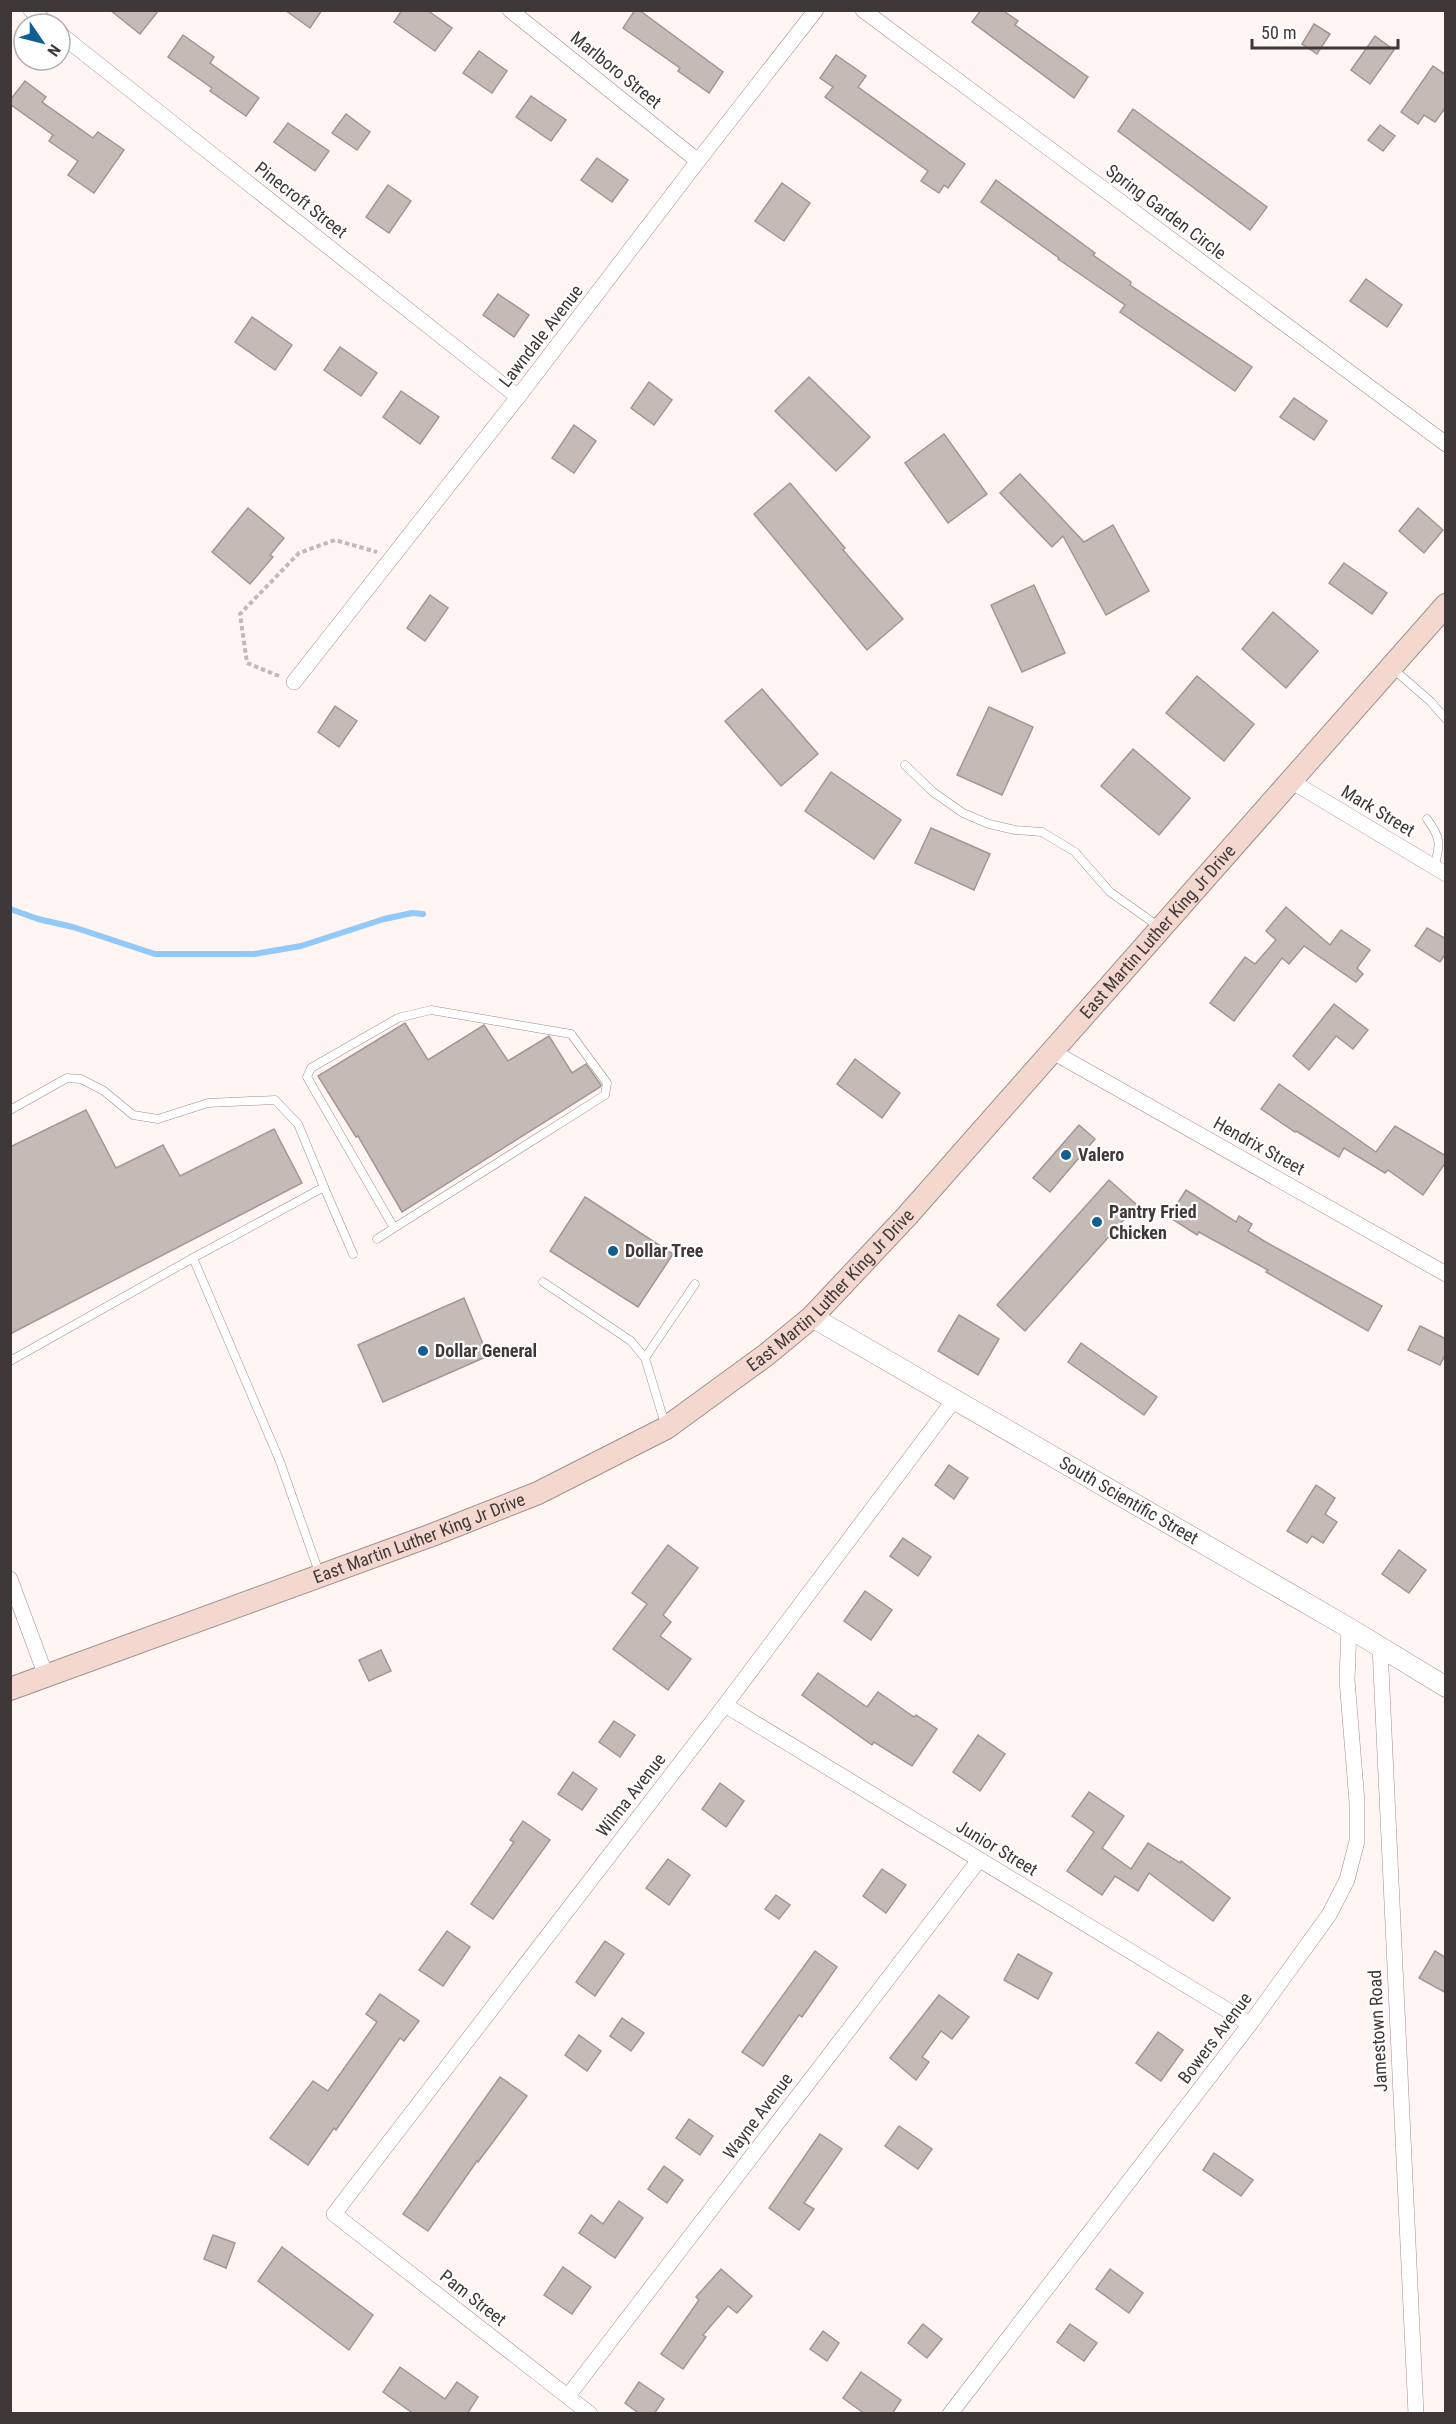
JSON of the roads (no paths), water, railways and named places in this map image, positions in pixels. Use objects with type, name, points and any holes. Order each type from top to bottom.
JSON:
[{"type":"main road","name":"East Martin Luther King Jr Drive","points":[[10,1689],[320,1576],[538,1493],[666,1428],[766,1355],[812,1317],[907,1216],[1446,604]]},
{"type":"street","name":"Marlboro Street","points":[[510,10],[698,161]]},
{"type":"street","name":"Lawndale Avenue","points":[[294,682],[518,397],[816,10]]},
{"type":"street","name":"Spring Garden Circle","points":[[863,10],[1446,444]]},
{"type":"street","name":"Pinecroft Street","points":[[72,44],[518,397]]},
{"type":"street","name":"Mark Street","points":[[1291,781],[1440,870]]},
{"type":"street","name":"Hendrix Street","points":[[1053,1052],[1446,1274]]},
{"type":"street","name":"South Scientific Street","points":[[812,1317],[1446,1687]]},
{"type":"street","name":"Wilma Avenue","points":[[336,2212],[725,1705],[954,1400]]},
{"type":"street","points":[[10,1579],[46,1676]]},
{"type":"street","name":"Bowers Avenue","points":[[950,2414],[1250,2024],[1329,1915],[1347,1880],[1357,1842],[1357,1802],[1347,1680],[1349,1629]]},
{"type":"street","name":"Jamestown Road","points":[[1380,1647],[1416,2414]]},
{"type":"street","name":"Junior Street","points":[[725,1705],[1250,2024]]},
{"type":"street","name":"Wayne Avenue","points":[[568,2396],[979,1860]]},
{"type":"street","name":"Pam Street","points":[[336,2212],[334,2214],[590,2414]]},
{"type":"lane","points":[[1391,667],[1430,701],[1446,719]]},
{"type":"lane","points":[[905,765],[933,792],[963,813],[989,824],[1014,830],[1042,832],[1076,852],[1110,892],[1162,928]]},
{"type":"lane","points":[[1427,819],[1437,832],[1440,846],[1440,870]]},
{"type":"lane","points":[[377,1239],[605,1095],[607,1083],[571,1034],[430,1010],[398,1018],[311,1068],[307,1077],[394,1228]]},
{"type":"lane","points":[[10,1110],[68,1078],[81,1079],[104,1091],[133,1114],[158,1119],[208,1103],[275,1100],[298,1124],[353,1254]]},
{"type":"lane","points":[[10,1361],[324,1187]]},
{"type":"lane","points":[[193,1258],[279,1459],[320,1576]]},
{"type":"lane","points":[[543,1282],[631,1341],[645,1358],[666,1428]]},
{"type":"lane","points":[[645,1358],[694,1284]]},
{"type":"waterway","points":[[10,909],[155,954],[254,954],[301,946],[384,919],[412,913],[423,914]]},
{"type":"place","name":"Valero","points":[[1066,1155]]},
{"type":"place","name":"Pantry Fried Chicken","points":[[1097,1222]]},
{"type":"place","name":"Dollar Tree","points":[[613,1251]]},
{"type":"place","name":"Dollar General","points":[[423,1351]]}]
